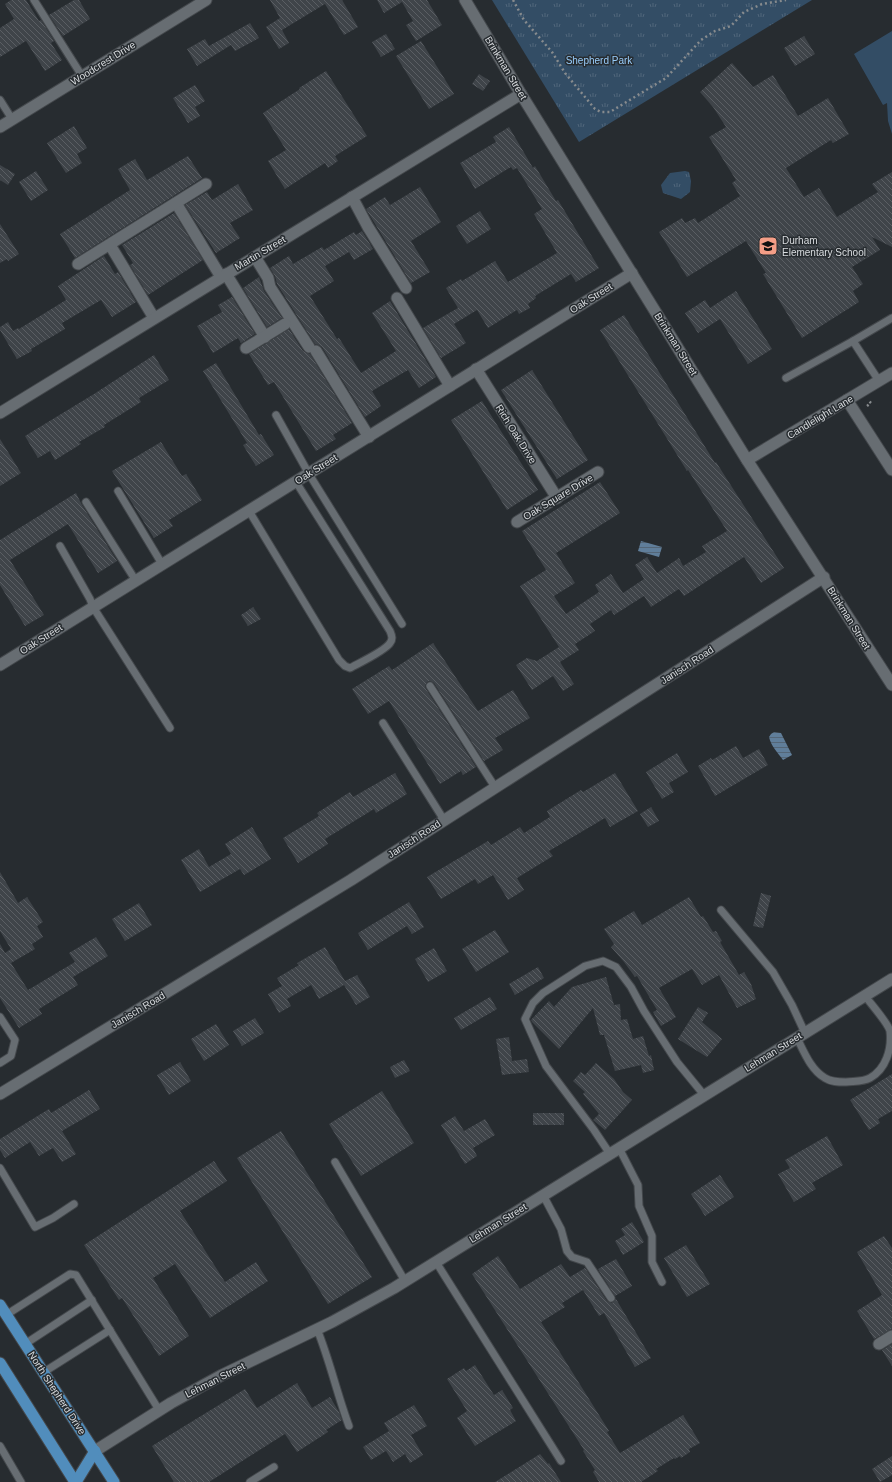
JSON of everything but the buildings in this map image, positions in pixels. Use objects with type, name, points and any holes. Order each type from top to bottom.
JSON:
[{"type":"main road","name":"North Shepherd Drive","points":[[0,1305],[114,1482]]},
{"type":"main road","points":[[0,1363],[75,1482],[94,1451]]},
{"type":"street","name":"Woodcrest Drive","points":[[0,126],[206,0]]},
{"type":"street","name":"Brinkman Street","points":[[465,0],[521,94],[747,460],[824,577],[892,685]]},
{"type":"street","name":"Martin Street","points":[[0,413],[521,94]]},
{"type":"street","points":[[78,264],[206,184]]},
{"type":"street","points":[[352,197],[368,228],[406,288]]},
{"type":"street","points":[[176,203],[265,337]]},
{"type":"street","points":[[110,244],[154,318]]},
{"type":"street","points":[[255,256],[268,278],[270,287],[312,349],[368,437]]},
{"type":"street","name":"Oak Street","points":[[0,665],[632,273]]},
{"type":"street","points":[[397,298],[450,386]]},
{"type":"street","points":[[246,348],[285,324]]},
{"type":"street","name":"Rich Oak Drive","points":[[476,369],[557,498]]},
{"type":"street","name":"Candlelight Lane","points":[[747,460],[892,373]]},
{"type":"street","points":[[847,400],[892,470]]},
{"type":"street","name":"Oak Square Drive","points":[[517,522],[598,472]]},
{"type":"street","name":"Janisch Road","points":[[0,1094],[351,880],[824,577]]},
{"type":"street","name":"Lehman Street","points":[[94,1451],[159,1410],[222,1375],[317,1329],[405,1281],[892,979]]},
{"type":"street","points":[[879,1344],[892,1336]]},
{"type":"lane","points":[[34,0],[82,76]]},
{"type":"lane","points":[[0,100],[12,119]]},
{"type":"lane","points":[[786,378],[892,318]]},
{"type":"lane","points":[[853,341],[879,381]]},
{"type":"lane","points":[[276,415],[309,474],[402,624]]},
{"type":"lane","points":[[249,511],[339,660],[345,666],[350,668],[375,654],[389,644],[392,638],[390,631],[296,482]]},
{"type":"lane","points":[[118,491],[162,564]]},
{"type":"lane","points":[[86,502],[136,581]]},
{"type":"lane","points":[[60,546],[93,607],[170,728]]},
{"type":"lane","points":[[430,686],[495,787]]},
{"type":"lane","points":[[383,722],[444,820]]},
{"type":"lane","points":[[721,910],[773,972],[792,1005],[801,1036],[817,1072],[826,1079],[836,1082],[860,1081],[869,1078],[888,1060],[891,1050],[890,1029],[865,996]]},
{"type":"lane","points":[[662,1282],[652,1262],[652,1236],[639,1206],[638,1185],[615,1151],[594,1130],[546,1066],[525,1019],[533,1004],[543,993],[585,966],[603,961],[616,967],[631,987],[644,1011],[677,1062],[704,1095]]},
{"type":"lane","points":[[0,1017],[15,1040],[11,1056],[0,1063]]},
{"type":"lane","points":[[336,1162],[405,1281]]},
{"type":"lane","points":[[0,1168],[36,1227],[74,1204]]},
{"type":"lane","points":[[543,1195],[561,1229],[567,1251],[572,1257],[587,1262],[610,1298]]},
{"type":"lane","points":[[436,1262],[561,1461]]},
{"type":"lane","points":[[6,1315],[70,1274],[76,1274],[159,1410]]},
{"type":"lane","points":[[25,1344],[92,1300]]},
{"type":"lane","points":[[317,1329],[327,1352],[340,1402],[349,1426]]},
{"type":"lane","points":[[44,1372],[110,1330]]},
{"type":"lane","points":[[0,1446],[21,1482]]},
{"type":"lane","points":[[250,1482],[274,1467]]},
{"type":"path","points":[[513,0],[524,20],[552,52],[565,73],[595,109],[601,112],[610,112],[666,78],[701,40],[715,31],[730,26],[744,12],[762,4],[786,0]]},
{"type":"path","points":[[867,406],[871,403],[869,401]]},
{"type":"green space","name":"Shepherd Park","points":[[492,0],[812,0],[579,142]]},
{"type":"green space","points":[[892,31],[892,134],[888,121],[887,103],[883,105],[854,54]]},
{"type":"green space","points":[[685,171],[689,172],[691,181],[690,192],[681,199],[663,193],[661,185],[670,173]]},
{"type":"shaded area","points":[[641,541],[662,547],[659,557],[638,551]]},
{"type":"shaded area","points":[[774,732],[781,733],[792,755],[783,760],[771,743],[769,737]]},
{"type":"place","name":"Durham Elementary School","points":[[768,246]]}]
